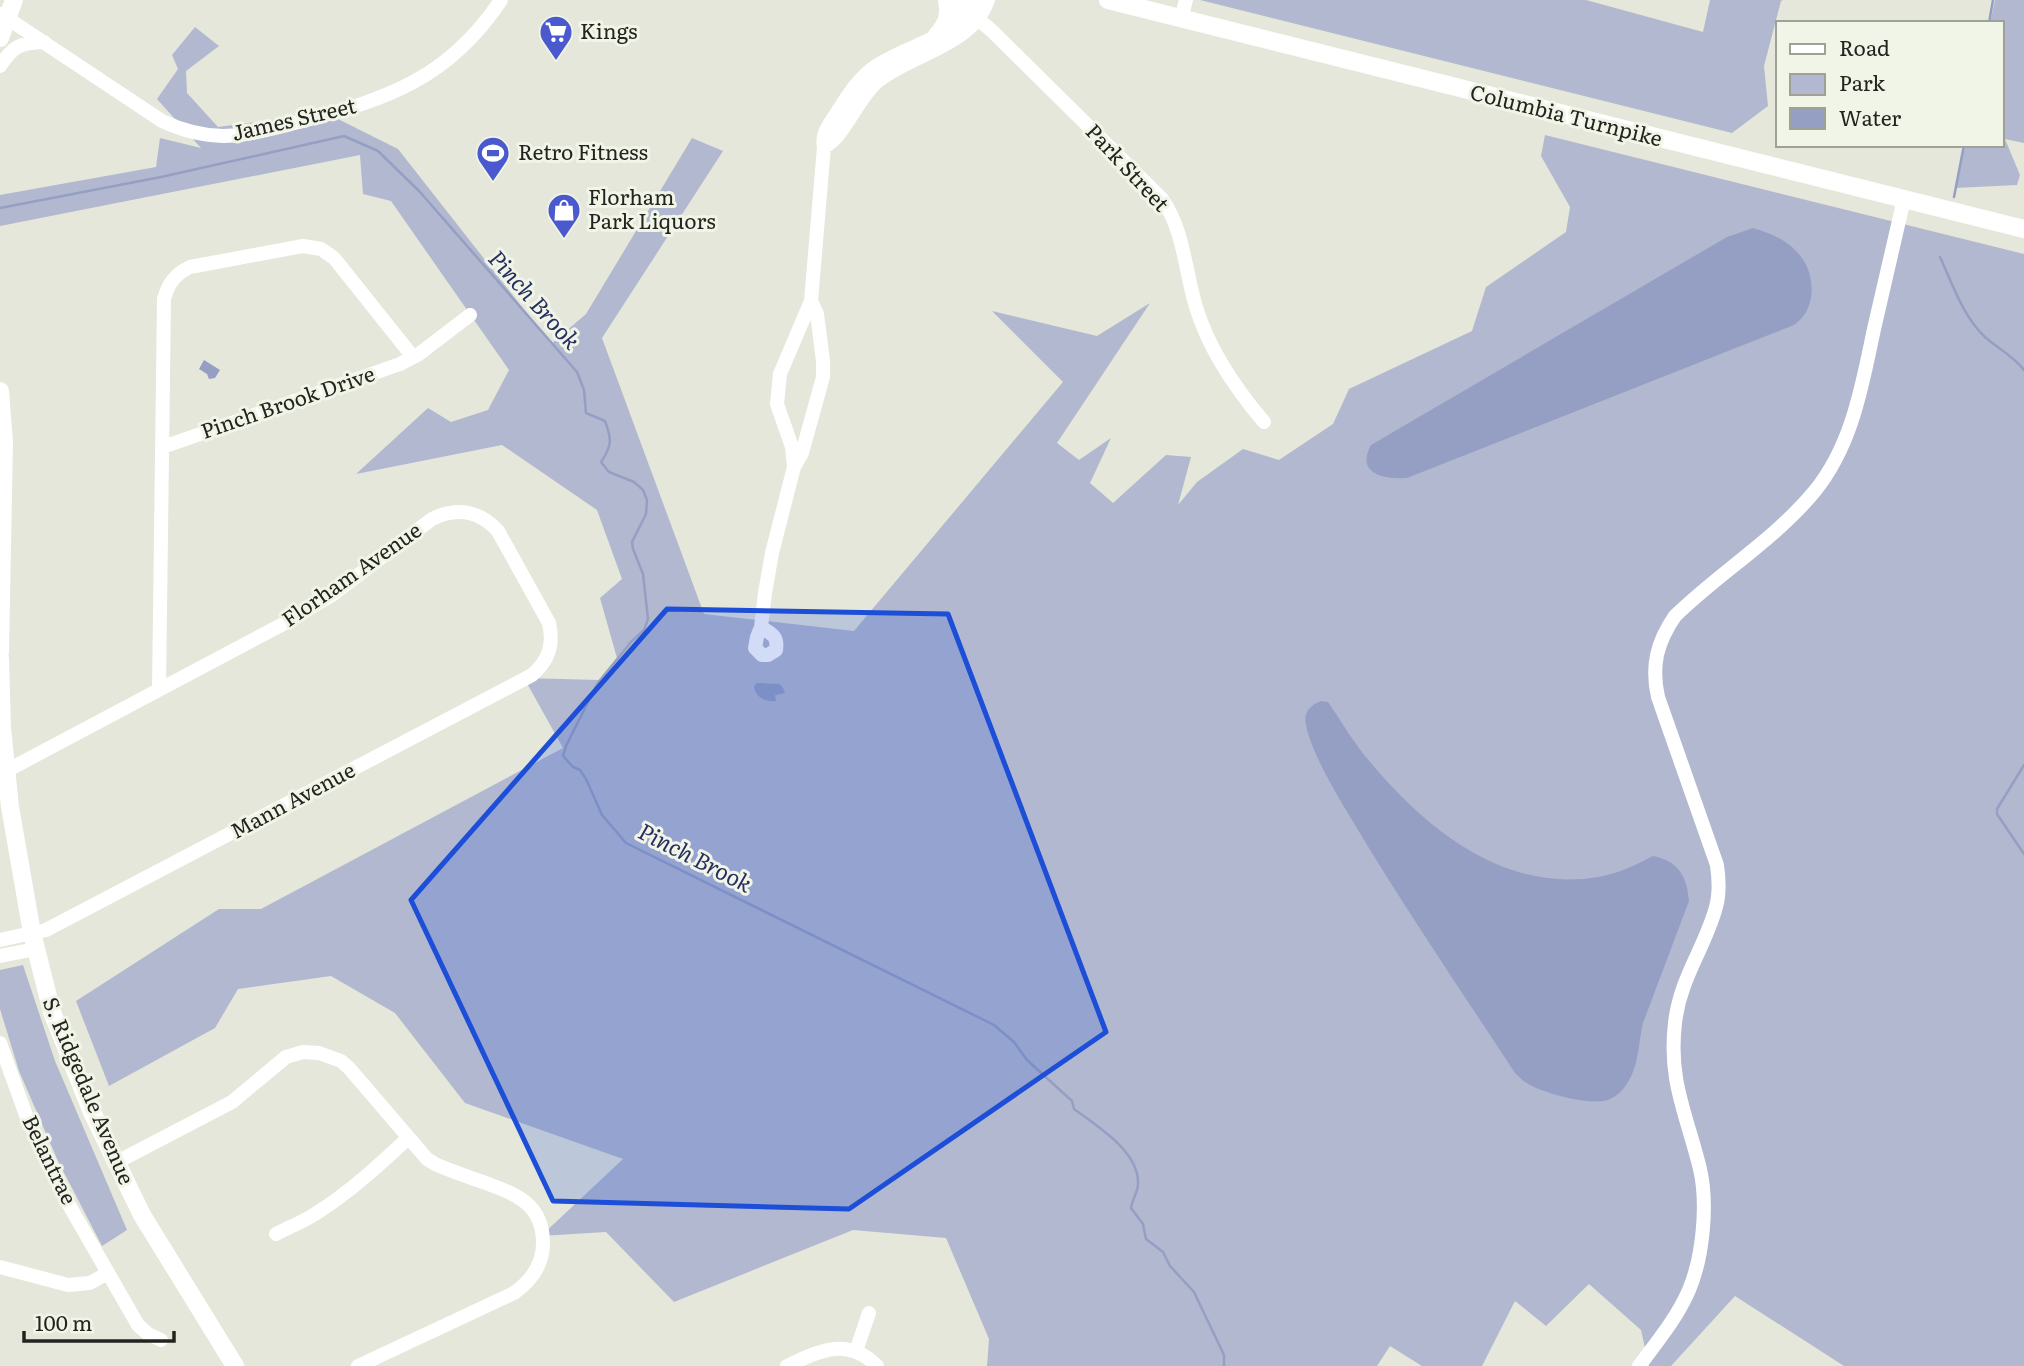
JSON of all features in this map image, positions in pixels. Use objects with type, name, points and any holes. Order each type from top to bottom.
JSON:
[{"type":"main road","points":[[0,38],[4,16],[14,0]]},
{"type":"main road","points":[[937,36],[948,19],[947,0]]},
{"type":"main road","name":"Columbia Turnpike","points":[[1108,0],[2024,229]]},
{"type":"main road","points":[[0,390],[4,442],[0,652]]},
{"type":"main road","name":"S. Ridgedale Avenue","points":[[0,658],[1,708],[10,807],[34,941],[52,1012],[115,1163],[142,1215],[235,1366]]},
{"type":"street","name":"James Street","points":[[4,16],[162,121],[190,132],[225,137],[272,129],[356,107],[399,90],[429,72],[461,47],[478,31],[501,0]]},
{"type":"street","points":[[794,467],[792,447],[777,404],[778,388],[780,373],[811,301],[824,148],[822,139],[857,83],[866,74],[887,60],[947,30],[970,8],[988,0]]},
{"type":"street","points":[[1181,19],[1186,0]]},
{"type":"street","points":[[824,148],[833,143],[875,83],[887,74],[954,40],[970,8]]},
{"type":"street","name":"Park Street","points":[[970,8],[1170,211],[1175,221],[1200,320],[1228,375],[1264,422]]},
{"type":"street","points":[[0,66],[9,51],[26,43],[44,42]]},
{"type":"street","points":[[1639,1366],[1668,1327],[1689,1290],[1702,1234],[1704,1193],[1680,1103],[1673,1040],[1680,997],[1712,919],[1719,890],[1717,865],[1658,697],[1656,654],[1665,629],[1675,616],[1796,511],[1827,475],[1839,455],[1859,396],[1904,200]]},
{"type":"street","points":[[159,690],[164,299],[170,282],[190,267],[303,246],[321,249],[334,258],[414,357]]},
{"type":"street","points":[[761,627],[772,553],[794,467],[802,453],[823,377],[824,361],[817,314],[811,301]]},
{"type":"street","name":"Pinch Brook Drive","points":[[163,447],[414,357],[470,315]]},
{"type":"street","name":"Florham Avenue","points":[[6,771],[284,625],[332,594],[432,519],[453,511],[475,514],[486,519],[498,530],[549,623],[552,643],[547,659]]},
{"type":"street","name":"Mann Avenue","points":[[34,941],[46,930],[532,675],[547,659]]},
{"type":"street","points":[[0,940],[34,941]]},
{"type":"street","points":[[0,956],[34,941]]},
{"type":"street","name":"Belantrae","points":[[0,1043],[27,1118],[65,1198],[138,1325],[161,1340]]},
{"type":"street","points":[[115,1163],[232,1102],[282,1060],[303,1052],[319,1053],[330,1056],[349,1068],[421,1153],[437,1165],[515,1194],[528,1204],[539,1222],[543,1247],[541,1258],[531,1278],[514,1293],[358,1366]]},
{"type":"street","points":[[276,1234],[314,1215],[338,1198],[408,1138]]},
{"type":"street","points":[[0,1267],[68,1285],[90,1283],[108,1273]]},
{"type":"street","points":[[856,1351],[869,1313]]},
{"type":"street","points":[[787,1366],[822,1350],[834,1348],[856,1351],[877,1366]]},
{"type":"highlighted area","points":[[667,609],[948,614],[1106,1032],[849,1209],[553,1201],[411,900]]},
{"type":"green space","points":[[1200,0],[1586,0],[1703,32],[1710,0],[1783,0],[1764,66],[1768,106],[1732,133]]},
{"type":"green space","points":[[1995,0],[2024,0],[2024,143],[2005,139],[2020,175],[2017,185],[1955,188],[1964,147],[2003,147],[2003,21],[1990,21]]},
{"type":"green space","points":[[195,27],[219,46],[186,71],[187,93],[218,127],[326,113],[398,149],[551,344],[586,314],[692,138],[723,151],[602,338],[704,614],[854,631],[1063,382],[992,311],[1097,336],[1150,303],[1057,443],[1079,460],[1111,438],[1090,483],[1113,503],[1166,455],[1191,457],[1178,505],[1197,482],[1243,449],[1279,460],[1333,424],[1349,389],[1472,331],[1486,287],[1566,232],[1570,207],[1541,156],[1545,135],[2024,254],[2024,1366],[1844,1366],[1735,1296],[1671,1366],[1649,1366],[1641,1330],[1589,1284],[1546,1326],[1515,1301],[1482,1366],[1422,1366],[1390,1346],[1377,1366],[987,1366],[989,1339],[946,1238],[853,1230],[674,1302],[606,1232],[541,1236],[623,1159],[465,1103],[395,1013],[331,976],[238,989],[215,1028],[109,1086],[76,1001],[219,909],[261,909],[563,748],[524,678],[599,680],[617,658],[600,598],[622,579],[597,510],[502,445],[356,474],[428,408],[451,422],[488,410],[509,370],[391,201],[363,194],[360,155],[0,226],[0,195],[156,167],[160,138],[201,148],[157,99],[178,69],[172,55]]},
{"type":"green space","points":[[23,965],[55,1061],[127,1230],[102,1246],[58,1161],[19,1071],[0,1009],[0,970]]},
{"type":"water","points":[[1753,228],[1787,243],[1797,252],[1808,269],[1811,300],[1802,318],[1794,325],[1407,478],[1390,478],[1370,469],[1367,455],[1371,445],[1727,237]]},
{"type":"water","points":[[204,360],[220,370],[215,378],[209,379],[207,374],[199,369]]},
{"type":"water","points":[[757,683],[779,684],[785,693],[775,695],[776,701],[764,700],[755,690]]},
{"type":"water","points":[[1321,701],[1328,702],[1365,756],[1417,811],[1443,833],[1500,866],[1531,875],[1564,879],[1598,877],[1626,869],[1653,856],[1662,858],[1680,871],[1689,901],[1643,1023],[1633,1071],[1617,1095],[1603,1101],[1571,1098],[1532,1086],[1515,1073],[1396,892],[1328,779],[1314,751],[1305,721],[1308,710]]},
{"type":"waterway","points":[[1989,21],[1993,0]]},
{"type":"waterway","name":"Pinch Brook","points":[[0,208],[161,177],[344,136],[378,151],[420,192],[577,372],[584,390],[586,413],[605,421],[609,433],[609,447],[601,462],[609,472],[634,482],[643,490],[647,500],[646,514],[632,542],[643,574],[648,619],[644,630],[597,684],[563,756],[573,767],[580,770],[586,779],[602,815],[626,843],[994,1025],[1014,1042],[1027,1060],[1072,1101],[1074,1109],[1124,1149],[1136,1171],[1138,1185],[1131,1208],[1143,1224],[1146,1239],[1163,1252],[1170,1266],[1194,1292],[1224,1355],[1224,1366]]},
{"type":"waterway","points":[[1954,197],[1964,147]]},
{"type":"waterway","points":[[1940,257],[1959,300],[1978,330],[2024,370]]},
{"type":"waterway","points":[[2024,765],[1997,809],[1997,814],[2024,854]]},
{"type":"place","name":"Kings","points":[[556,62]]},
{"type":"place","name":"Retro Fitness","points":[[493,183]]},
{"type":"place","name":"Florham Park Liquors","points":[[564,240]]}]
